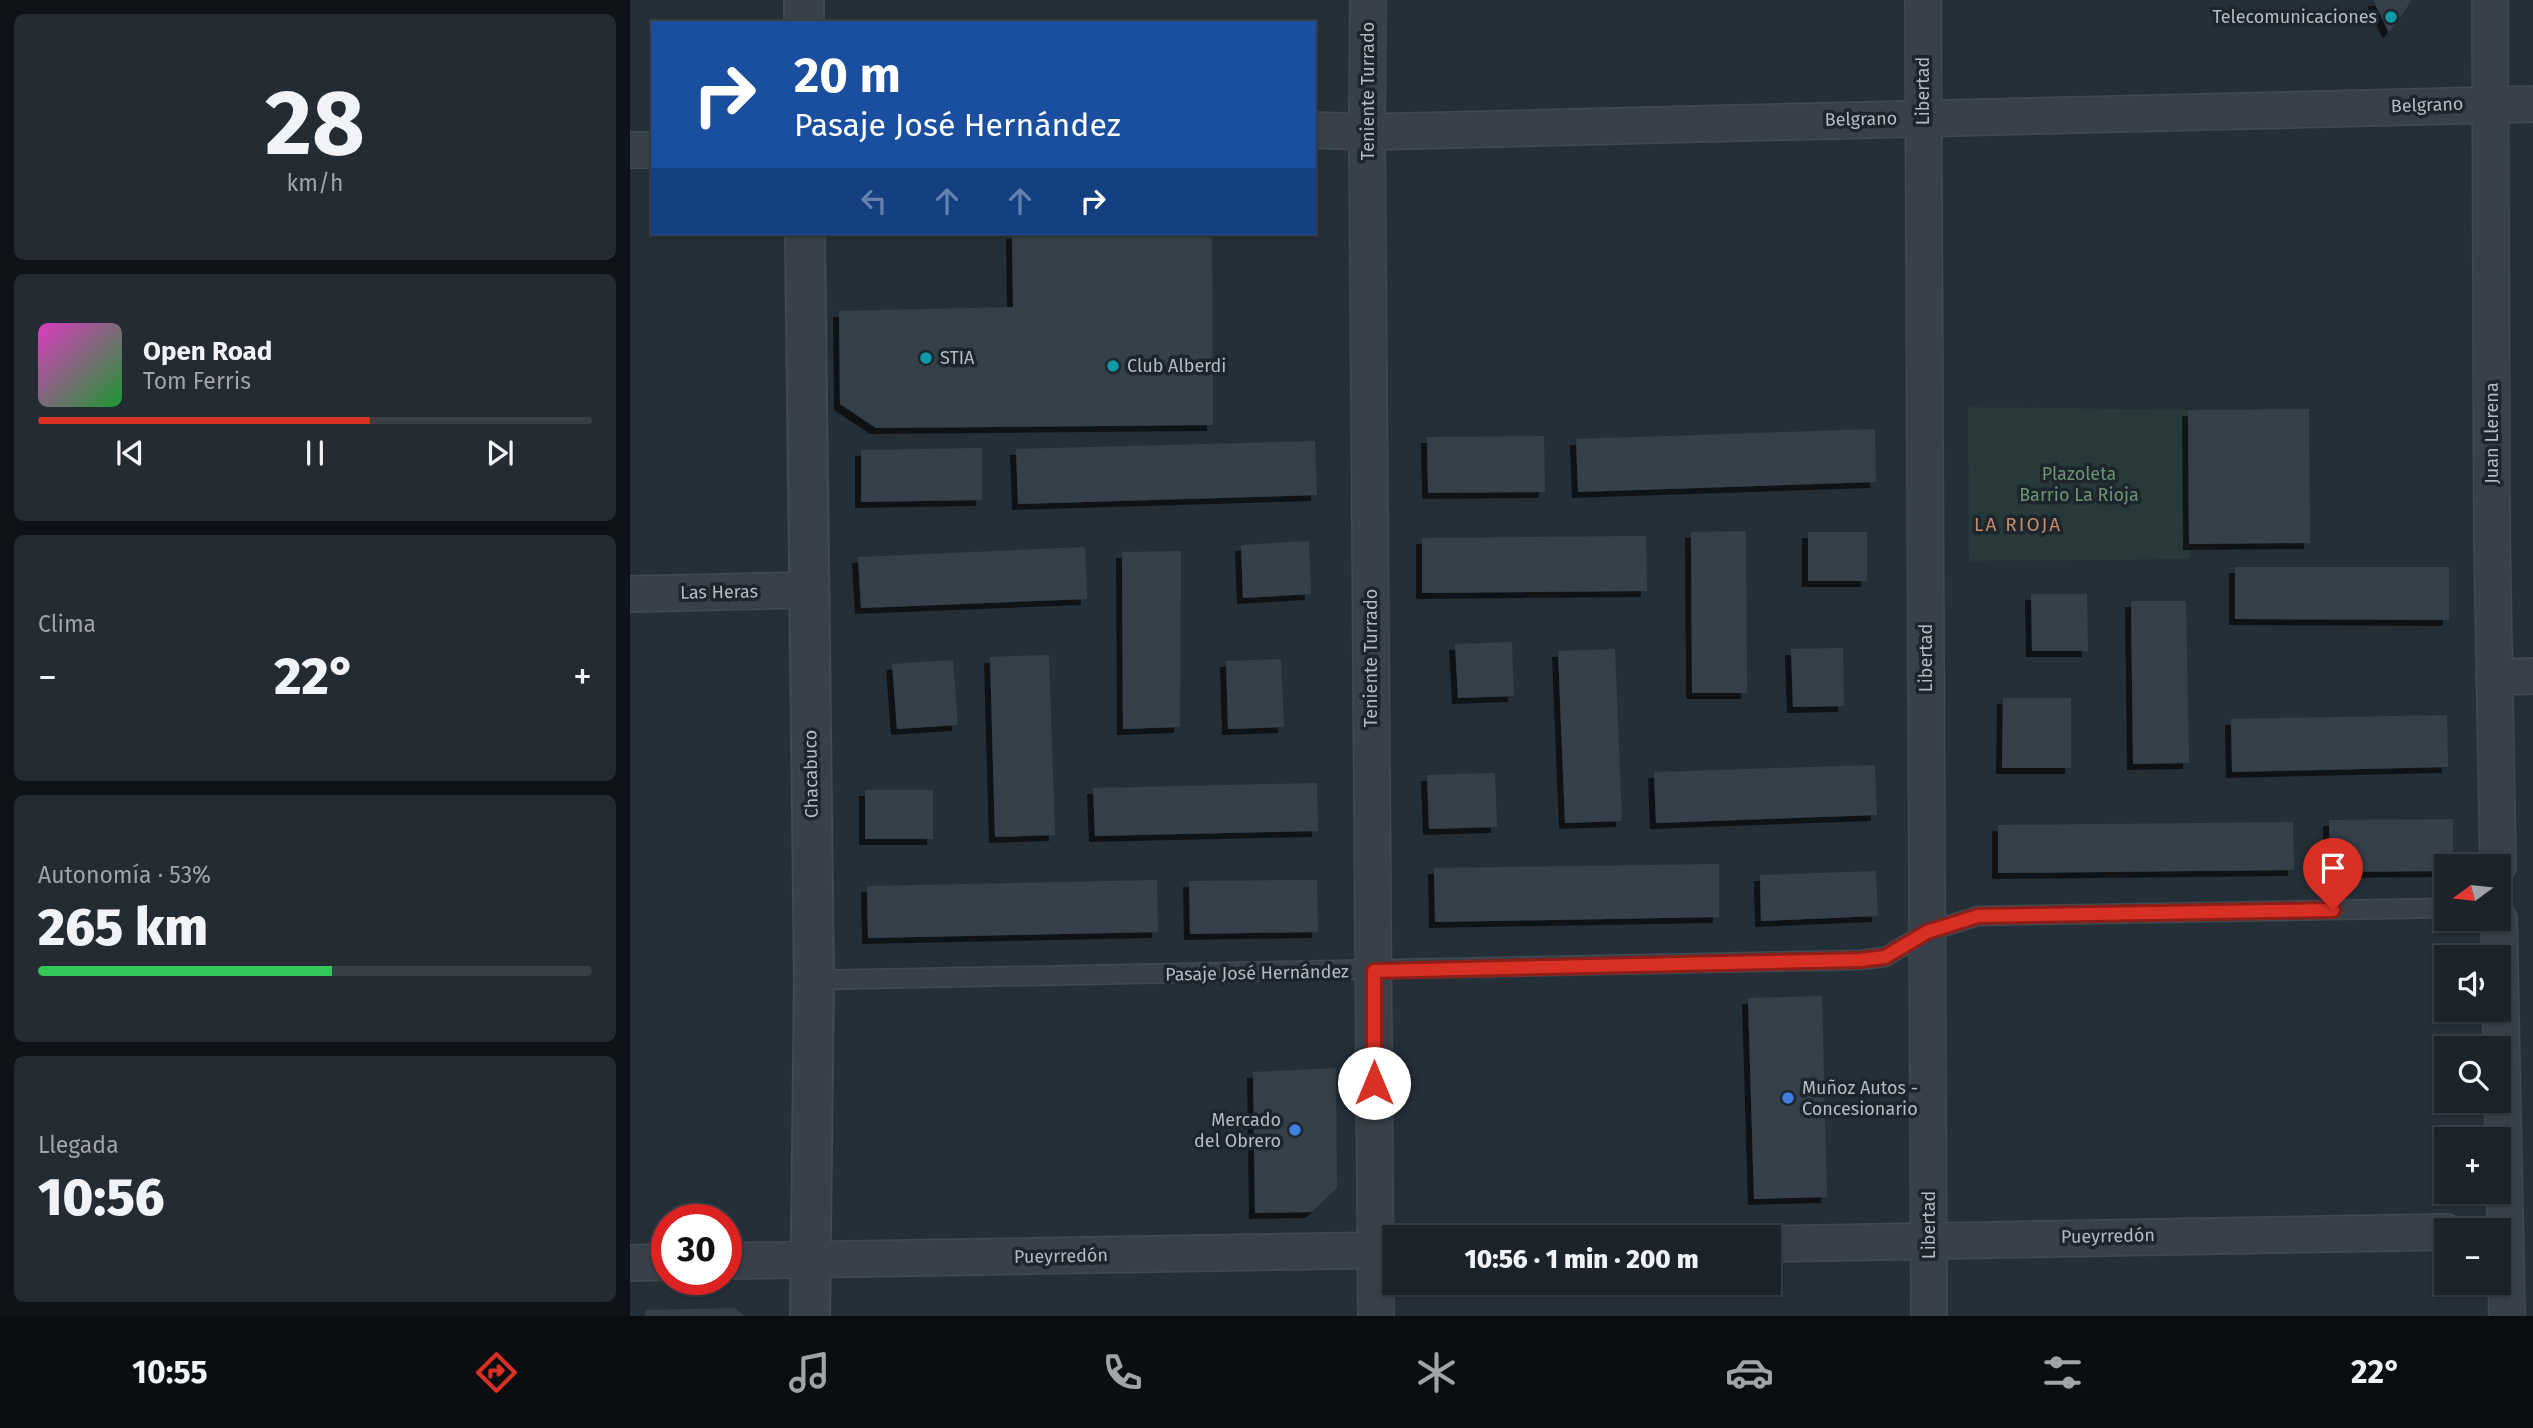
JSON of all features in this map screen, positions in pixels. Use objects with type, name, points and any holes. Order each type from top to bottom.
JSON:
[{"type":"street","points":[[804,0],[804,21]]},
{"type":"street","name":"Teniente Turrado","points":[[1368,0],[1374,971],[1384,1225]]},
{"type":"street","name":"Libertad","points":[[1923,0],[1929,1316]]},
{"type":"street","name":"Juan Llerena","points":[[2490,0],[2494,677],[2498,854]]},
{"type":"street","name":"Belgrano","points":[[1316,130],[1367,132],[2533,104]]},
{"type":"street","points":[[630,150],[651,150]]},
{"type":"street","name":"Chacabuco","points":[[805,235],[814,979],[810,1316]]},
{"type":"street","name":"Las Heras","points":[[630,594],[809,590]]},
{"type":"street","points":[[2494,677],[2533,676]]},
{"type":"street","points":[[2500,931],[2513,1231],[2507,1316]]},
{"type":"street","name":"Pueyrredón","points":[[1781,1244],[2434,1231]]},
{"type":"street","name":"Pueyrredón","points":[[742,1261],[1382,1250]]},
{"type":"street","points":[[630,1263],[651,1262]]},
{"type":"street","name":"Teniente Turrado","points":[[1376,1316],[1382,1272]]},
{"type":"lane","name":"Pasaje José Hernández","points":[[814,979],[1374,971],[1860,960],[1885,957],[1927,932],[1978,916],[2434,908]]},
{"type":"green space","name":"Plazoleta Barrio La Rioja","points":[[1968,407],[2188,410],[2190,559],[1969,561]]},
{"type":"building","name":"Telecomunicaciones","points":[[2373,0],[2412,0],[2389,33]]},
{"type":"building","name":"Club Alberdi","points":[[1012,235],[1212,235],[1213,425],[876,428],[840,404],[839,311],[1013,307]]},
{"type":"building","points":[[2309,409],[2310,543],[2189,544],[2188,410]]},
{"type":"building","points":[[1875,429],[1876,482],[1578,492],[1576,439]]},
{"type":"building","points":[[1544,436],[1545,492],[1428,493],[1427,437]]},
{"type":"building","points":[[1315,441],[1317,495],[1018,504],[1016,449]]},
{"type":"building","points":[[982,448],[982,500],[861,502],[861,450]]},
{"type":"building","points":[[1746,531],[1747,693],[1692,693],[1691,532]]},
{"type":"building","points":[[1808,532],[1867,532],[1867,581],[1808,581]]},
{"type":"building","points":[[1646,536],[1647,591],[1422,593],[1422,538]]},
{"type":"building","points":[[1309,541],[1311,594],[1243,598],[1241,545]]},
{"type":"building","points":[[1085,547],[1087,599],[861,608],[858,557]]},
{"type":"building","points":[[1181,551],[1180,727],[1123,729],[1122,552]]},
{"type":"building","points":[[2235,567],[2449,567],[2449,620],[2235,619]]},
{"type":"building","points":[[2031,594],[2087,594],[2088,651],[2032,651]]},
{"type":"building","points":[[2131,601],[2186,601],[2189,763],[2133,764]]},
{"type":"building","points":[[1512,642],[1514,696],[1458,698],[1455,644]]},
{"type":"building","points":[[1843,648],[1844,706],[1793,707],[1791,649]]},
{"type":"building","points":[[1615,649],[1622,821],[1565,823],[1558,651]]},
{"type":"building","points":[[1049,655],[1055,835],[995,837],[990,657]]},
{"type":"building","points":[[1281,659],[1284,727],[1228,729],[1226,661]]},
{"type":"building","points":[[953,660],[958,725],[897,729],[892,664]]},
{"type":"building","points":[[2003,698],[2071,698],[2071,768],[2002,768]]},
{"type":"building","points":[[2447,715],[2448,767],[2232,772],[2231,719]]},
{"type":"building","points":[[1875,765],[1877,815],[1656,823],[1654,772]]},
{"type":"building","points":[[1495,773],[1497,827],[1429,829],[1427,775]]},
{"type":"building","points":[[1317,783],[1318,831],[1095,836],[1093,788]]},
{"type":"building","points":[[865,790],[933,790],[933,839],[865,839]]},
{"type":"building","points":[[2453,819],[2453,854],[2434,854],[2434,871],[2330,872],[2329,820]]},
{"type":"building","points":[[2293,822],[2294,870],[1998,873],[1998,825]]},
{"type":"building","points":[[1719,864],[1719,917],[1435,922],[1434,868]]},
{"type":"building","points":[[1876,871],[1878,916],[1761,921],[1760,875]]},
{"type":"building","points":[[1157,880],[1158,932],[868,938],[867,886]]},
{"type":"building","points":[[1317,880],[1318,932],[1190,934],[1189,881]]},
{"type":"building","name":"Muñoz Autos - Concesionario","points":[[1822,996],[1827,1197],[1754,1199],[1748,998]]},
{"type":"building","name":"Mercado del Obrero","points":[[1336,1068],[1337,1188],[1312,1212],[1255,1213],[1253,1072]]},
{"type":"building","points":[[735,1308],[744,1316],[645,1316],[645,1310]]},
{"type":"place","name":"Telecomunicaciones","points":[[2391,17]]},
{"type":"place","name":"STIA","points":[[926,358]]},
{"type":"place","name":"Club Alberdi","points":[[1113,366]]},
{"type":"place","name":"Muñoz Autos - Concesionario","points":[[1788,1098]]},
{"type":"place","name":"Mercado del Obrero","points":[[1295,1130]]},
{"type":"district","name":"LA RIOJA","points":[[2018,524]]},
{"type":"route","points":[[1374,1083],[1374,971],[1860,960],[1885,957],[1927,932],[1978,916],[2333,910]]}]
